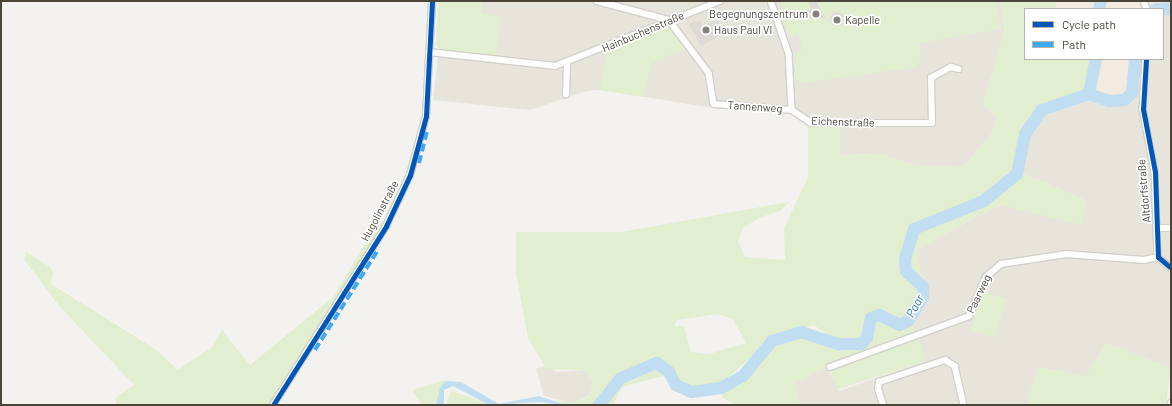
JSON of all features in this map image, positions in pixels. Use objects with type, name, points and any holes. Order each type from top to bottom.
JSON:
[{"type":"street","name":"Hugolinstraße","points":[[273,405],[386,226],[410,174],[426,116],[432,1]]},
{"type":"street","points":[[597,1],[669,20]]},
{"type":"street","name":"Hainbuchenstraße","points":[[429,52],[544,65],[567,64],[669,20],[720,1]]},
{"type":"street","points":[[771,1],[790,54],[792,110]]},
{"type":"street","name":"Tannenweg","points":[[669,20],[709,73],[714,104],[792,110]]},
{"type":"street","name":"Altdorfstraße","points":[[1146,60],[1143,109],[1155,172],[1158,257]]},
{"type":"street","points":[[566,95],[567,64]]},
{"type":"street","name":"Eichenstraße","points":[[792,110],[811,123],[932,123],[931,78],[951,66],[959,69]]},
{"type":"street","points":[[1157,228],[1171,228]]},
{"type":"street","name":"Paarweg","points":[[830,366],[968,316],[986,277],[1001,264],[1066,254],[1144,260],[1158,257]]},
{"type":"street","points":[[1158,257],[1171,268]]},
{"type":"street","points":[[883,405],[878,389],[879,382],[945,360],[955,366],[964,405]]},
{"type":"shaded area","points":[[483,1],[1000,1],[1005,31],[983,104],[997,117],[991,135],[963,167],[919,166],[879,154],[840,155],[839,126],[808,126],[793,114],[707,107],[600,90],[587,91],[530,110],[433,100],[439,49],[496,56],[481,13]]},
{"type":"shaded area","points":[[1056,1],[1163,1],[1163,8],[1056,8]]},
{"type":"shaded area","points":[[1163,1],[1171,1],[1171,368],[1106,343],[1086,377],[1039,367],[1026,405],[799,405],[795,383],[827,366],[839,391],[925,361],[912,319],[926,297],[927,287],[922,281],[916,250],[999,205],[1086,200],[1021,173],[1027,135],[1037,119],[1089,98],[1130,91],[1131,60],[1164,60],[1164,8],[1152,8]]},
{"type":"shaded area","points":[[798,35],[802,49],[794,56],[794,47],[788,38]]},
{"type":"shaded area","points":[[1098,60],[1131,60],[1130,91],[1113,97],[1095,92]]},
{"type":"shaded area","points":[[545,366],[557,372],[584,370],[593,381],[589,396],[573,403],[544,396],[536,369]]},
{"type":"green space","points":[[438,1],[483,1],[481,13],[501,17],[496,57],[439,49],[436,45]]},
{"type":"green space","points":[[780,1],[996,1],[1002,29],[920,43],[921,62],[912,68],[801,83],[794,79],[798,35],[790,37],[780,14],[784,13]]},
{"type":"green space","points":[[1000,1],[1056,1],[1056,8],[1024,8],[1024,60],[1093,60],[1090,89],[1038,111],[1023,131],[1014,170],[1015,177],[1021,173],[1086,200],[1082,225],[999,205],[916,250],[922,281],[909,271],[908,256],[901,258],[900,271],[919,293],[914,306],[901,321],[879,310],[870,312],[859,341],[833,339],[814,325],[766,338],[755,354],[720,385],[691,389],[680,384],[667,362],[663,376],[622,387],[613,405],[566,405],[557,400],[573,403],[589,397],[593,381],[584,370],[547,369],[528,338],[516,273],[516,232],[621,232],[789,202],[780,211],[761,217],[743,228],[738,242],[745,257],[785,260],[784,228],[808,177],[808,126],[839,126],[840,155],[879,154],[919,166],[963,167],[991,135],[997,117],[983,104],[1005,31]],"holes":[[[717,314],[733,319],[746,343],[709,354],[691,352],[684,326],[674,326],[677,320]]]},
{"type":"green space","points":[[667,26],[688,48],[652,63],[643,97],[600,90],[607,52]]},
{"type":"green space","points":[[378,223],[382,223],[381,227],[371,246],[269,405],[117,405],[115,398],[134,385],[60,307],[24,259],[26,252],[50,267],[53,272],[51,284],[155,349],[178,370],[212,347],[222,330],[250,365],[333,297]]},
{"type":"green space","points":[[983,291],[1007,299],[994,338],[970,330]]},
{"type":"green space","points":[[882,319],[895,327],[912,319],[917,332],[827,366],[795,383],[799,405],[735,405],[723,398],[721,392],[744,378],[773,345],[801,337],[814,338],[830,346],[860,346],[868,341],[874,320]]},
{"type":"green space","points":[[918,336],[926,361],[837,390],[829,365]]},
{"type":"green space","points":[[1106,343],[1171,368],[1166,405],[1026,405],[1039,367],[1086,377]]},
{"type":"green space","points":[[446,380],[436,405],[422,405],[412,390]]},
{"type":"green space","points":[[451,391],[467,396],[488,405],[446,405]]},
{"type":"water","points":[[446,381],[461,382],[499,404],[539,396],[566,405],[540,402],[489,405],[453,386],[444,390],[444,405],[436,405],[440,388]]},
{"type":"building","name":"Begegnungszentrum","points":[[808,1],[816,1],[825,18],[809,19],[806,10],[811,9]]},
{"type":"building","name":"Kapelle","points":[[834,12],[840,12],[844,16],[844,22],[840,26],[834,26],[830,22],[830,16]]},
{"type":"building","name":"Haus Paul VI","points":[[700,20],[702,26],[718,20],[723,34],[701,46],[689,24]]},
{"type":"waterway","name":"Paar","points":[[1099,8],[1101,1]]},
{"type":"waterway","name":"Paar","points":[[1164,9],[1171,9]]},
{"type":"waterway","name":"Paar","points":[[599,405],[621,378],[657,363],[669,372],[676,385],[692,392],[721,388],[743,376],[772,341],[801,332],[839,344],[862,344],[867,338],[871,318],[879,315],[900,325],[908,321],[923,297],[923,287],[906,271],[905,259],[914,229],[984,201],[1017,174],[1025,134],[1042,110],[1089,94],[1096,60]]},
{"type":"waterway","name":"Paar","points":[[1089,94],[1109,101],[1124,100],[1132,93],[1135,60]]},
{"type":"marked path","points":[[419,163],[427,132]]},
{"type":"marked path","points":[[315,350],[378,250]]},
{"type":"cycle path","points":[[273,405],[386,226],[410,175],[426,116],[432,1]]},
{"type":"cycle path","points":[[1146,60],[1143,109],[1155,172],[1158,257],[1171,268]]},
{"type":"place","name":"Begegnungszentrum","points":[[816,14]]},
{"type":"place","name":"Kapelle","points":[[837,20]]},
{"type":"place","name":"Haus Paul VI","points":[[706,30]]}]
